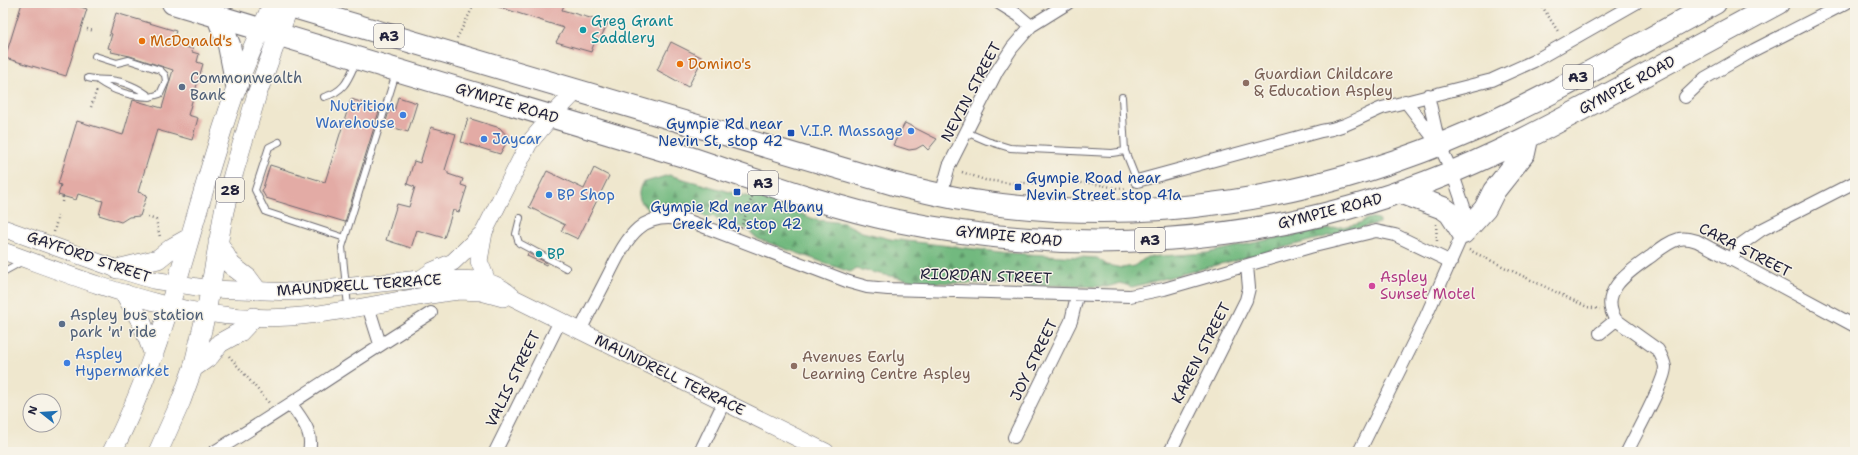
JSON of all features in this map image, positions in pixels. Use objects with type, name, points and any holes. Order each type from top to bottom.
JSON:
[{"type":"highway","name":"GYMPIE ROAD","points":[[173,3],[840,206],[896,220],[938,228],[1028,240],[1111,242],[1185,237],[1253,229],[1337,211],[1400,192],[1452,172],[1527,139],[1778,3]]},
{"type":"highway","name":"GYMPIE ROAD","points":[[283,4],[850,172],[941,195],[1020,208],[1100,212],[1178,208],[1251,199],[1311,187],[1381,166],[1439,144],[1503,116],[1715,3]]},
{"type":"highway","points":[[218,17],[229,45],[237,85]]},
{"type":"highway","points":[[1400,192],[1443,208],[1450,213],[1463,233],[1485,209],[1494,191],[1524,153],[1527,139]]},
{"type":"highway","points":[[840,206],[850,172]]},
{"type":"main road","name":"28","points":[[112,452],[133,408],[154,356],[237,85],[269,32],[283,4]]},
{"type":"main road","name":"28","points":[[158,452],[181,401],[192,368],[206,313],[218,242],[269,32]]},
{"type":"main road","points":[[487,281],[479,261],[484,232],[529,143],[576,91]]},
{"type":"main road","name":"GAYFORD STREET","points":[[3,228],[117,269],[176,285]]},
{"type":"main road","points":[[420,279],[432,271],[453,262],[484,232]]},
{"type":"main road","points":[[117,269],[158,259],[173,247],[189,238]]},
{"type":"main road","points":[[218,242],[231,265],[248,278],[257,290]]},
{"type":"main road","name":"GAYFORD STREET","points":[[3,251],[125,294],[170,306]]},
{"type":"main road","name":"MAUNDRELL TERRACE","points":[[176,285],[210,289],[295,292],[420,279],[433,281],[470,278],[487,281],[504,288],[514,298],[826,452]]},
{"type":"main road","name":"MAUNDRELL TERRACE","points":[[170,306],[206,313],[254,317],[289,317],[468,291],[486,293],[500,298],[514,298]]},
{"type":"main road","points":[[125,294],[142,323],[154,356]]},
{"type":"main road","points":[[192,368],[210,356],[220,344],[240,332],[254,317]]},
{"type":"street","points":[[999,3],[1018,15],[1031,26]]},
{"type":"street","name":"NEVIN STREET","points":[[941,195],[945,177],[966,132],[997,71],[1012,48],[1031,26],[1068,3]]},
{"type":"street","points":[[1137,181],[1229,155],[1345,126],[1366,114],[1405,101],[1492,80],[1534,61],[1636,3]]},
{"type":"street","points":[[1685,97],[1705,78],[1754,50],[1846,3]]},
{"type":"street","points":[[1359,452],[1423,323],[1463,233],[1465,215],[1464,207],[1452,172],[1439,144],[1428,95]]},
{"type":"street","points":[[1405,101],[1418,116],[1424,127],[1439,144]]},
{"type":"street","points":[[1731,260],[1740,245],[1761,230],[1855,182]]},
{"type":"street","name":"RIORDAN STREET","points":[[580,331],[625,242],[636,229],[662,217],[672,217],[698,224],[821,272],[867,287],[1077,296],[1130,296],[1148,294],[1339,239],[1376,231],[1395,235],[1451,262]]},
{"type":"street","name":"CARA STREET","points":[[1613,316],[1611,296],[1622,278],[1674,240],[1686,238],[1697,241],[1855,326]]},
{"type":"street","name":"KAREN STREET","points":[[1170,452],[1246,300],[1249,288],[1247,266]]},
{"type":"street","name":"JOY STREET","points":[[1014,437],[1072,321],[1077,296]]},
{"type":"street","points":[[368,306],[380,344]]},
{"type":"street","points":[[214,452],[278,413],[380,344],[431,313]]},
{"type":"street","points":[[1600,334],[1613,316],[1658,350],[1665,368],[1661,381],[1627,452]]},
{"type":"street","name":"VALIS STREET","points":[[495,452],[560,321]]},
{"type":"street","points":[[700,452],[724,402]]},
{"type":"street","points":[[291,404],[310,434],[311,441],[309,451]]},
{"type":"lane","points":[[88,78],[99,81],[111,80],[141,89],[150,97],[160,94],[164,88],[166,81],[165,75],[160,70],[129,60],[117,63],[95,56]]},
{"type":"lane","points":[[324,97],[330,95],[347,84],[357,58]]},
{"type":"lane","points":[[348,309],[342,248],[397,70]]},
{"type":"lane","points":[[1122,97],[1124,151],[1137,181]]},
{"type":"lane","points":[[966,132],[987,141],[1010,148],[1112,153],[1124,151]]},
{"type":"lane","points":[[279,142],[269,147],[255,190],[266,212],[345,238]]},
{"type":"lane","points":[[520,218],[516,234],[519,243],[566,268]]},
{"type":"lane","points":[[3,272],[26,259]]},
{"type":"path","points":[[450,53],[475,3]]},
{"type":"path","points":[[1540,3],[1566,43]]},
{"type":"path","points":[[87,29],[94,31]]},
{"type":"path","points":[[91,107],[97,88]]},
{"type":"path","points":[[962,172],[986,180],[1009,183],[1090,183],[1122,189],[1137,181]]},
{"type":"path","points":[[62,202],[63,196]]},
{"type":"path","points":[[737,240],[752,197]]},
{"type":"path","points":[[53,234],[58,216]]},
{"type":"path","points":[[148,217],[156,220],[162,244]]},
{"type":"path","points":[[1476,253],[1586,307],[1613,316]]},
{"type":"path","points":[[226,353],[278,413]]},
{"type":"green space","points":[[669,175],[741,195],[770,201],[816,220],[844,223],[862,232],[890,239],[1009,253],[1097,258],[1107,265],[1122,268],[1134,266],[1147,257],[1207,253],[1271,239],[1358,224],[1371,218],[1379,220],[1379,223],[1132,287],[1120,283],[1107,287],[919,282],[856,269],[850,272],[758,239],[745,228],[721,223],[713,216],[707,218],[693,210],[665,205],[649,211],[641,201],[639,195],[642,183]]},
{"type":"building","points":[[22,3],[68,3],[87,9],[66,76],[5,58]]},
{"type":"building","points":[[493,3],[565,3],[562,10],[608,23],[600,39],[596,38],[591,52],[556,42],[564,28],[493,5]]},
{"type":"building","points":[[116,13],[176,31],[172,43],[193,49],[192,52],[199,54],[197,62],[203,64],[188,115],[198,118],[192,140],[157,130],[138,192],[147,195],[140,216],[129,217],[121,222],[99,215],[103,201],[78,194],[76,200],[58,195],[61,185],[58,184],[77,121],[123,135],[133,100],[162,108],[173,70],[130,56],[111,52],[112,49],[108,48],[112,34],[110,33]]},
{"type":"building","name":"Domino's","points":[[671,42],[703,58],[688,87],[657,70]]},
{"type":"building","name":"Nutrition Warehouse","points":[[398,97],[417,103],[408,132],[385,125],[389,111],[394,112]]},
{"type":"building","points":[[351,99],[380,108],[345,222],[266,198],[262,191],[270,165],[325,182]]},
{"type":"building","name":"Jaycar","points":[[468,118],[500,128],[507,136],[505,145],[500,154],[461,142]]},
{"type":"building","name":"V.I.P. Massage","points":[[905,123],[937,139],[928,150],[923,145],[916,149],[909,150],[893,145]]},
{"type":"building","points":[[431,127],[456,134],[445,170],[448,174],[463,179],[461,185],[467,187],[459,212],[453,210],[444,238],[417,230],[411,248],[386,240],[397,204],[409,207],[415,187],[407,184],[414,161],[420,163]]},
{"type":"building","points":[[594,168],[609,176],[578,239],[561,231],[565,225],[529,207],[547,171],[584,189]]},
{"type":"building","points":[[528,253],[547,263],[546,265],[527,256]]},
{"type":"place","name":"Greg Grant Saddlery","points":[[583,30]]},
{"type":"place","name":"McDonald's","points":[[142,41]]},
{"type":"place","name":"Domino's","points":[[680,64]]},
{"type":"place","name":"Guardian Childcare & Education Aspley","points":[[1246,83]]},
{"type":"place","name":"Commonwealth Bank","points":[[182,87]]},
{"type":"place","name":"Nutrition Warehouse","points":[[403,115]]},
{"type":"place","name":"V.I.P. Massage","points":[[911,131]]},
{"type":"place","name":"Gympie Rd near Nevin St, stop 42","points":[[791,133]]},
{"type":"place","name":"Jaycar","points":[[484,139]]},
{"type":"place","name":"Gympie Road near Nevin Street stop 41a","points":[[1018,187]]},
{"type":"place","name":"Gympie Rd near Albany Creek Rd, stop 42","points":[[737,192]]},
{"type":"place","name":"BP Shop","points":[[549,195]]},
{"type":"place","name":"BP","points":[[539,254]]},
{"type":"place","name":"Aspley Sunset Motel","points":[[1372,286]]},
{"type":"place","name":"Aspley bus station park 'n' ride","points":[[62,324]]},
{"type":"place","name":"Aspley Hypermarket","points":[[67,363]]},
{"type":"place","name":"Avenues Early Learning Centre Aspley","points":[[794,366]]}]
